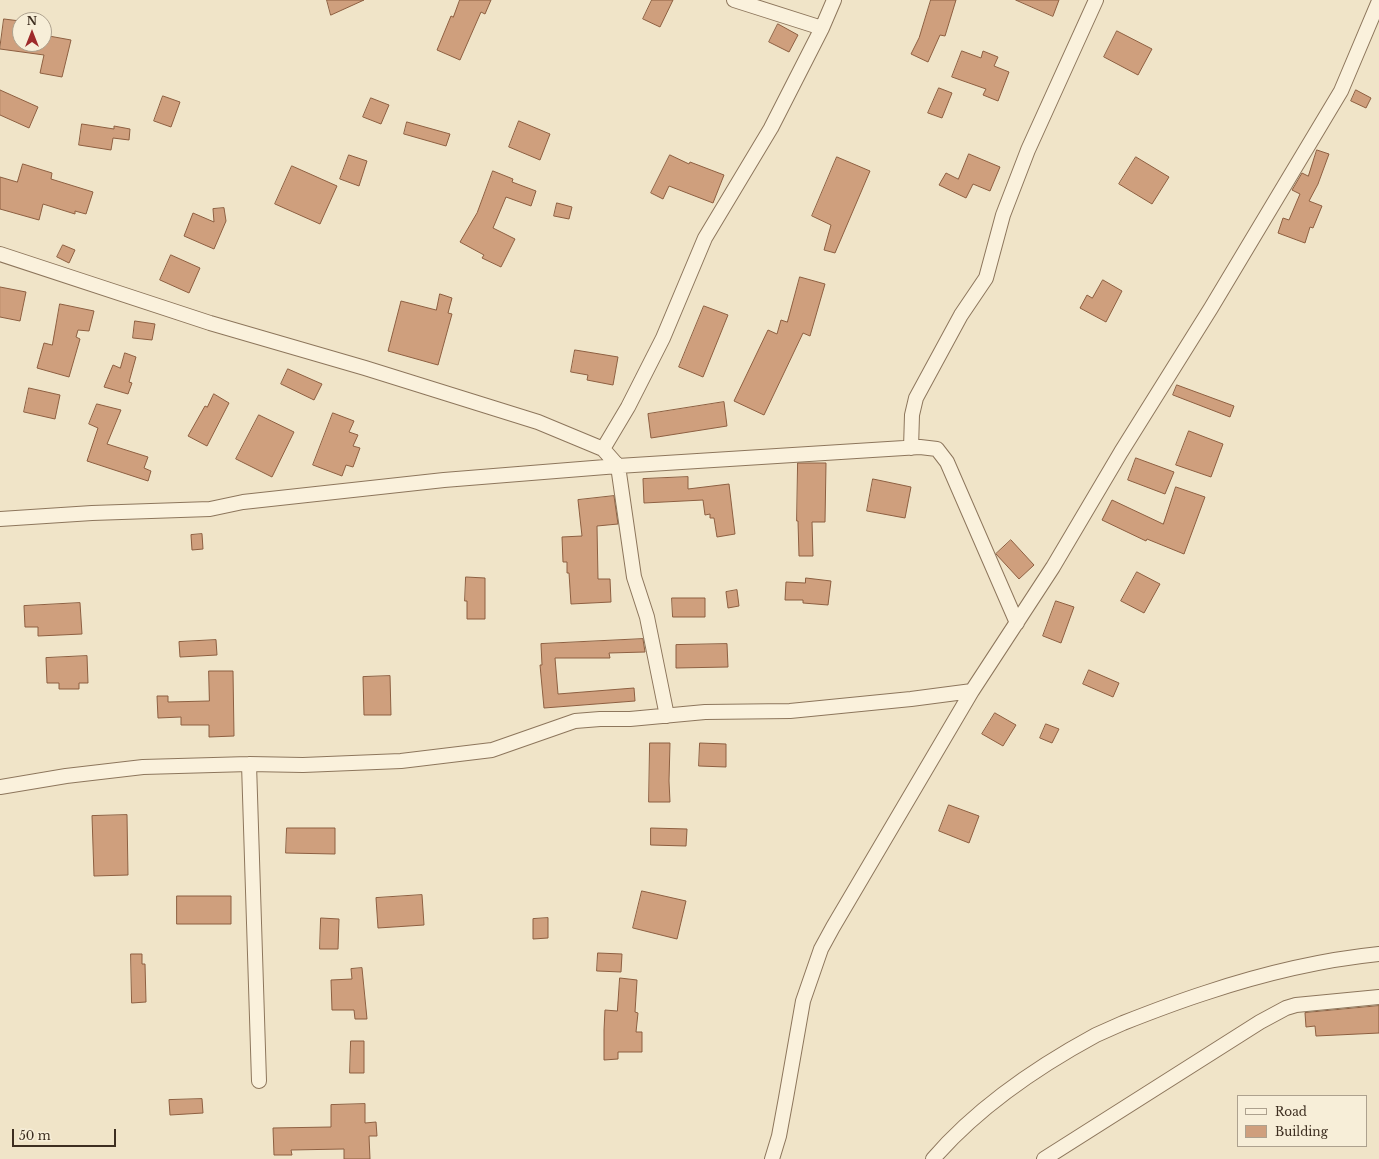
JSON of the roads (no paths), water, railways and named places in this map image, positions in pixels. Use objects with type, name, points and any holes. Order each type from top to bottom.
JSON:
[{"type":"street","points":[[734,0],[822,28]]},
{"type":"street","points":[[603,449],[628,407],[663,338],[705,238],[771,128],[822,28],[834,0]]},
{"type":"street","points":[[911,448],[912,415],[916,398],[961,316],[986,278],[1003,216],[1028,150],[1096,0]]},
{"type":"street","points":[[772,1159],[779,1136],[803,1001],[821,949],[841,912],[972,691],[1053,567],[1121,452],[1212,308],[1342,91],[1379,1]]},
{"type":"street","points":[[0,254],[210,323],[365,368],[538,422],[603,449],[618,466],[634,577],[647,617],[667,716]]},
{"type":"street","points":[[0,519],[92,513],[210,509],[243,502],[436,481],[618,466],[920,447],[937,449],[947,462],[1016,623]]},
{"type":"street","points":[[0,787],[125,768],[249,764],[355,764],[427,758],[492,750],[576,721],[667,716],[705,712],[790,711],[911,699],[972,691]]},
{"type":"street","points":[[249,764],[259,1081]]},
{"type":"street","points":[[933,1159],[970,1122],[1013,1086],[1053,1060],[1097,1035],[1163,1006],[1234,983],[1288,969],[1379,954]]},
{"type":"street","points":[[1044,1159],[1260,1022],[1286,1008],[1296,1005],[1379,997]]}]
